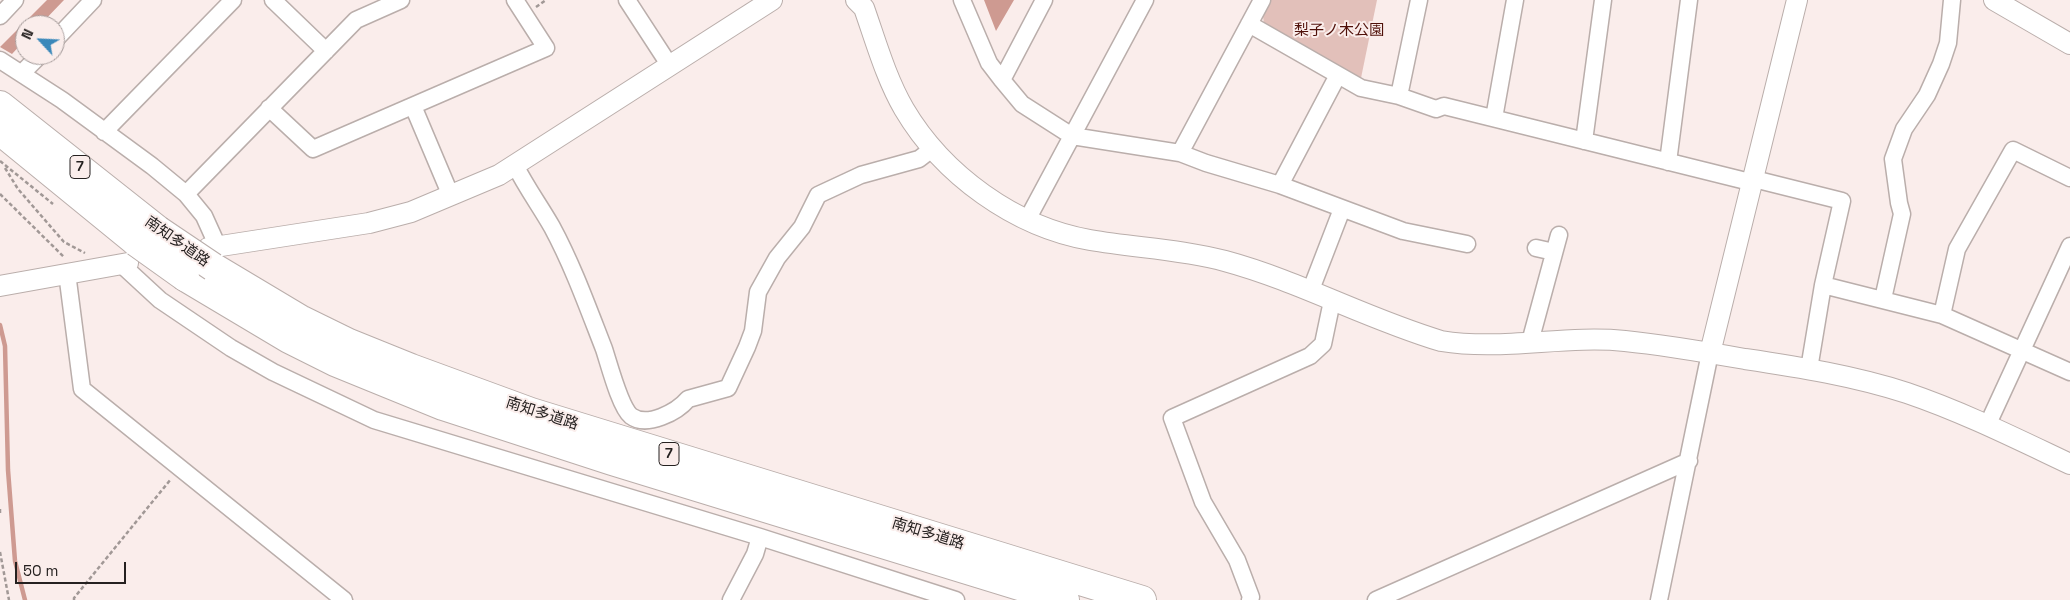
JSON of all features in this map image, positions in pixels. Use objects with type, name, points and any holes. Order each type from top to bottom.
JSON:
[{"type":"highway","name":"南知多道路","points":[[0,105],[136,250],[213,254],[300,319],[349,343],[531,412],[1142,600]]},
{"type":"highway","name":"南知多道路","points":[[0,131],[136,250],[296,343],[335,362],[443,406],[612,461],[1065,600]]},
{"type":"street","points":[[0,16],[15,0]]},
{"type":"street","points":[[65,29],[93,0]]},
{"type":"street","points":[[104,132],[233,0]]},
{"type":"street","points":[[273,0],[326,51]]},
{"type":"street","points":[[186,194],[356,20],[401,0]]},
{"type":"street","points":[[269,108],[314,149],[546,48],[515,0]]},
{"type":"street","points":[[627,0],[670,66]]},
{"type":"street","points":[[0,60],[22,73],[104,132],[186,194],[204,216],[213,254],[369,223],[411,212],[499,175],[772,0]]},
{"type":"street","points":[[962,0],[989,63],[1002,80],[1022,104],[1072,136],[1180,153],[1206,164],[1280,185],[1403,231],[1466,244]]},
{"type":"street","points":[[1002,80],[1044,0]]},
{"type":"street","points":[[1028,220],[1145,0]]},
{"type":"street","points":[[1180,153],[1262,0]]},
{"type":"street","points":[[1399,96],[1419,0]]},
{"type":"street","points":[[1494,118],[1515,0]]},
{"type":"street","points":[[1584,141],[1603,0]]},
{"type":"street","points":[[1668,162],[1689,0]]},
{"type":"street","points":[[1659,600],[1710,353],[1797,0]]},
{"type":"street","points":[[1883,299],[1902,214],[1893,159],[1904,129],[1927,95],[1941,64],[1948,43],[1952,0]]},
{"type":"street","points":[[1994,0],[2070,44]]},
{"type":"street","points":[[864,3],[893,88],[904,110],[932,149],[972,186],[1001,206],[1055,231],[1090,240],[1164,248],[1227,262],[1440,341],[1477,345],[1576,340],[1625,341],[1809,369],[1907,394],[1987,426],[2070,464]]},
{"type":"street","points":[[1249,24],[1361,88],[1399,96],[1436,109],[1444,106],[1746,181],[1754,179],[1842,201],[1823,286],[1809,369]]},
{"type":"street","points":[[22,73],[30,65]]},
{"type":"street","points":[[1280,185],[1338,76]]},
{"type":"street","points":[[413,106],[451,196]]},
{"type":"street","points":[[515,165],[535,202],[551,226],[575,275],[617,389],[630,415],[643,421],[650,421],[684,404],[688,399],[728,388],[747,347],[752,331],[758,292],[777,258],[802,227],[818,195],[861,174],[919,159],[932,149]]},
{"type":"street","points":[[1942,315],[1957,249],[2013,150],[2070,178]]},
{"type":"street","points":[[1310,292],[1342,209]]},
{"type":"street","points":[[1530,342],[1558,235]]},
{"type":"street","points":[[1987,426],[2070,246]]},
{"type":"street","points":[[1536,248],[1554,252]]},
{"type":"street","points":[[0,286],[66,273],[136,250],[160,300],[231,348],[273,372],[374,420],[760,537],[956,600]]},
{"type":"street","points":[[66,273],[82,389],[340,599]]},
{"type":"street","points":[[1823,286],[1883,299],[1942,315],[2070,372]]},
{"type":"street","points":[[1250,600],[1251,597],[1237,560],[1203,502],[1172,418],[1310,356],[1323,344],[1332,300]]},
{"type":"street","points":[[1376,600],[1689,461]]},
{"type":"street","points":[[731,600],[755,554],[760,537]]},
{"type":"path","points":[[2,164],[18,188],[64,242],[90,256]]},
{"type":"path","points":[[0,194],[62,254],[67,262],[66,273]]},
{"type":"path","points":[[74,600],[180,468]]},
{"type":"path","points":[[0,509],[0,514]]},
{"type":"path","points":[[0,552],[9,600]]},
{"type":"green space","name":"梨子ノ木公園","points":[[1271,0],[1377,0],[1361,78],[1264,24],[1263,16]]},
{"type":"shaded area","points":[[47,0],[64,0],[50,15],[32,15]]},
{"type":"shaded area","points":[[984,0],[1014,0],[996,31]]},
{"type":"shaded area","points":[[15,32],[15,51],[12,54],[0,47]]},
{"type":"waterway","points":[[0,325],[5,346],[8,470],[15,561],[25,600]]}]
